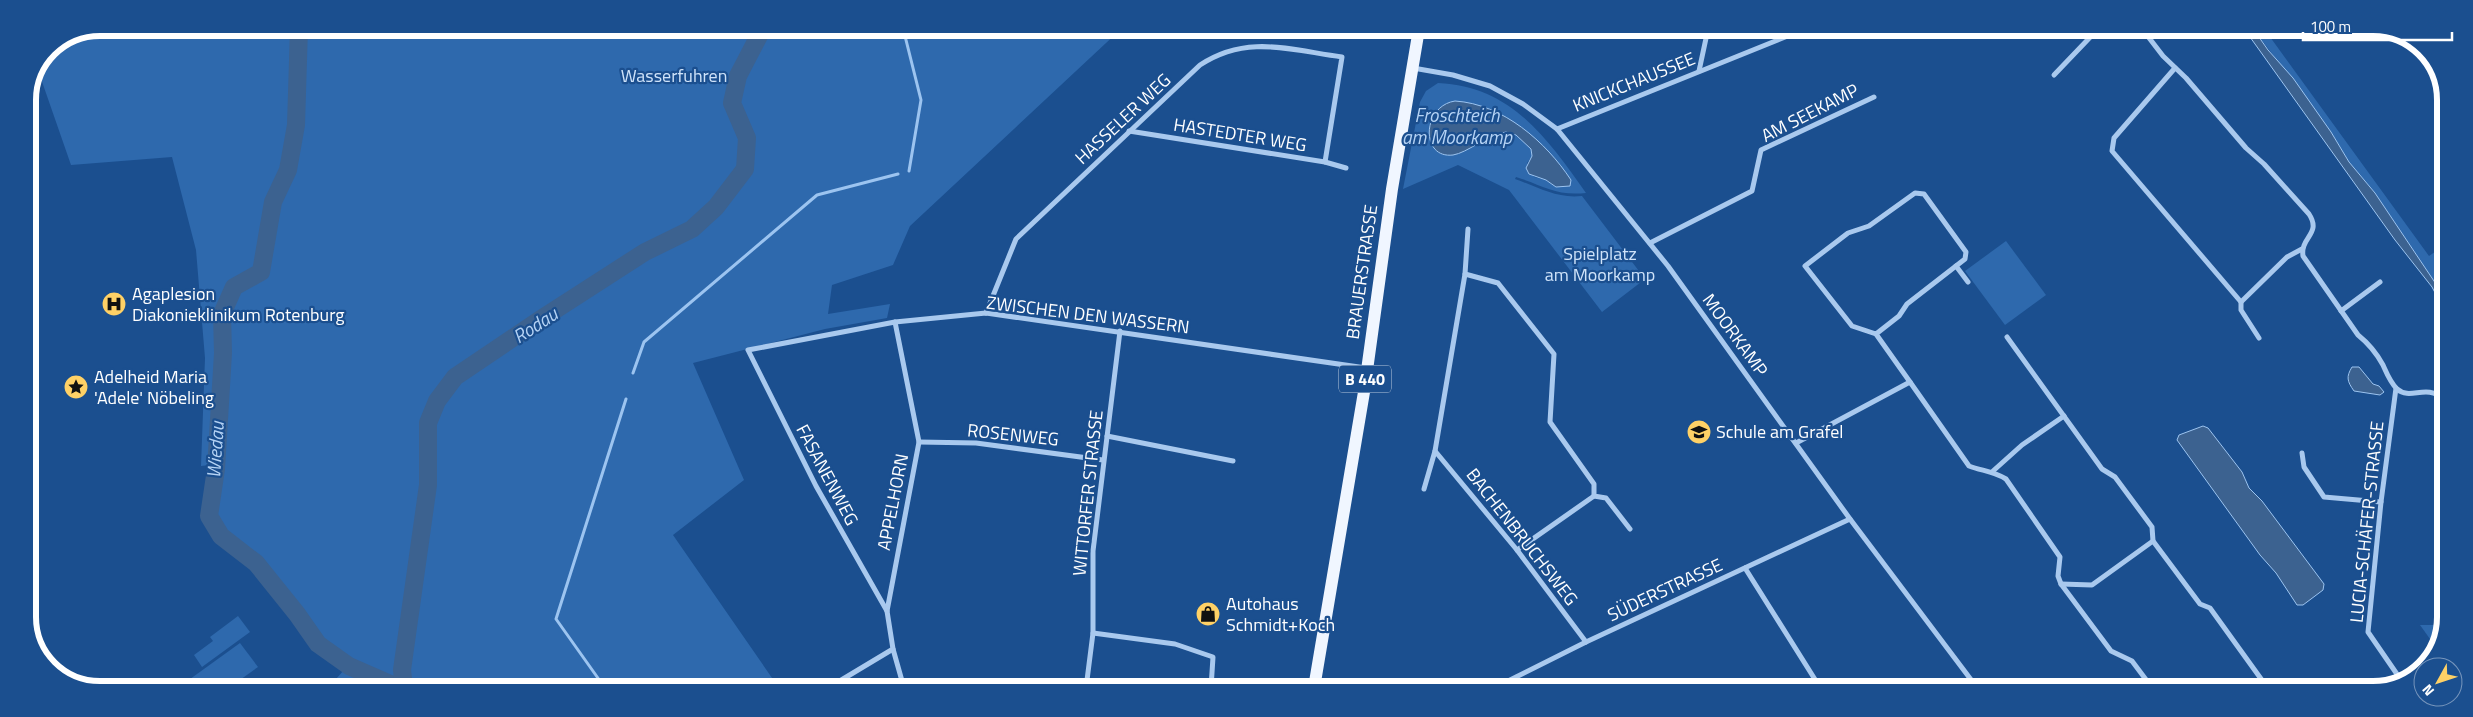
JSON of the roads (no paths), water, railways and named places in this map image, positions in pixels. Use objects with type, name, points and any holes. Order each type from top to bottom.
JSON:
[{"type":"main road","name":"B 440","points":[[1413,68],[1418,36]]},
{"type":"main road","name":"BRAUERSTRASSE","points":[[1315,681],[1364,392],[1392,189],[1413,68]]},
{"type":"street","points":[[1699,71],[1706,36]]},
{"type":"street","name":"KNICKCHAUSSEE","points":[[1557,129],[1787,36]]},
{"type":"street","points":[[2054,75],[2091,36]]},
{"type":"street","points":[[2148,36],[2163,56],[2246,148],[2264,164],[2309,214],[2313,221],[2314,229],[2302,249],[2287,256],[2241,302],[2240,310],[2259,338]]},
{"type":"street","name":"HASSELER WEG","points":[[986,313],[1016,239],[1200,65],[1216,55],[1254,45],[1342,57],[1325,162]]},
{"type":"street","name":"MOORKAMP","points":[[1413,68],[1490,86],[1523,104],[1557,129],[1650,243],[1850,519],[1972,681]]},
{"type":"street","points":[[2175,68],[2114,138],[2112,151],[2241,302]]},
{"type":"street","name":"AM SEEKAMP","points":[[1650,243],[1752,191],[1762,150],[1874,96]]},
{"type":"street","name":"HASTEDTER WEG","points":[[1129,132],[1325,162],[1346,168]]},
{"type":"street","points":[[1876,334],[1899,316],[1907,304],[1965,259],[1966,252],[1924,194],[1915,193],[1869,226],[1848,233],[1805,266],[1852,326],[1876,334],[1969,466],[1980,471],[1993,471],[2006,478],[2060,557],[2058,576],[2061,584],[2111,651],[2132,661],[2147,681]]},
{"type":"street","points":[[1424,490],[1435,451],[1465,274],[1468,229]]},
{"type":"street","points":[[2302,249],[2307,263],[2340,311],[2358,335],[2366,342],[2396,388],[2404,394],[2432,392],[2437,395]]},
{"type":"street","points":[[1956,266],[1968,282]]},
{"type":"street","points":[[1465,274],[1498,283],[1554,354],[1550,422],[1594,484],[1594,496]]},
{"type":"street","points":[[2340,311],[2380,282]]},
{"type":"street","name":"ZWISCHEN DEN WASSERN","points":[[748,350],[895,322],[986,313],[1366,368]]},
{"type":"street","name":"APPELHORN","points":[[895,322],[919,442],[887,611],[893,649],[902,681]]},
{"type":"street","name":"WITTORFER STRASSE","points":[[1087,681],[1093,633],[1093,551],[1120,331]]},
{"type":"street","points":[[2007,337],[2102,469],[2115,477],[2152,527],[2153,541],[2200,604],[2210,608],[2263,681]]},
{"type":"street","name":"FASANENWEG","points":[[748,350],[821,495],[887,611]]},
{"type":"street","points":[[1796,443],[1910,382]]},
{"type":"street","name":"LUCIA-SCHÄFER-STRASSE","points":[[2396,388],[2381,502],[2368,632],[2397,676]]},
{"type":"street","points":[[1993,471],[2022,445],[2064,416]]},
{"type":"street","points":[[1107,436],[1233,461]]},
{"type":"street","name":"ROSENWEG","points":[[919,442],[976,443],[1104,460]]},
{"type":"street","name":"BACHENBRUCHSWEG","points":[[1435,451],[1517,550],[1586,642]]},
{"type":"street","points":[[2302,453],[2304,467],[2324,497],[2381,502]]},
{"type":"street","points":[[1517,550],[1594,496],[1606,498],[1630,529]]},
{"type":"street","name":"SÜDERSTRASSE","points":[[1508,681],[1586,642],[1850,519]]},
{"type":"street","points":[[2061,584],[2092,586],[2153,541]]},
{"type":"street","points":[[1745,568],[1816,681]]},
{"type":"street","points":[[1093,633],[1175,644],[1213,657],[1211,681]]},
{"type":"street","points":[[840,681],[893,649]]},
{"type":"water","points":[[2249,36],[2258,36],[2293,78],[2331,132],[2349,162],[2375,193],[2437,286],[2437,296],[2432,287],[2395,240]]},
{"type":"water","name":"Froschteich am Moorkamp","points":[[1455,101],[1490,109],[1522,127],[1561,166],[1571,180],[1570,186],[1556,187],[1546,180],[1529,174],[1526,168],[1532,156],[1531,149],[1516,135],[1506,132],[1459,154],[1442,154],[1435,149],[1430,141],[1431,121],[1436,112],[1444,105]]},
{"type":"water","points":[[2352,367],[2359,367],[2373,384],[2379,386],[2384,392],[2380,395],[2354,391],[2348,379]]},
{"type":"water","points":[[2203,426],[2208,428],[2242,472],[2249,488],[2262,501],[2324,584],[2323,590],[2303,605],[2297,605],[2276,573],[2260,555],[2177,440],[2179,435]]},
{"type":"waterway","name":"Wiedau","points":[[299,36],[296,125],[288,170],[273,202],[261,272],[234,287],[222,314],[223,353],[216,469],[209,516],[221,536],[256,563],[297,614],[318,644],[349,666],[383,681]]},
{"type":"waterway","name":"Rodau","points":[[403,681],[402,670],[428,485],[428,423],[437,401],[455,377],[645,252],[692,229],[716,207],[745,169],[747,138],[732,103],[738,76],[759,36]]},
{"type":"waterway","points":[[905,36],[921,100],[909,171]]},
{"type":"waterway","points":[[633,373],[644,342],[817,195],[898,174]]},
{"type":"waterway","points":[[600,681],[556,619],[626,399]]},
{"type":"place","name":"Agaplesion Diakonieklinikum Rotenburg","points":[[114,304]]},
{"type":"place","name":"Adelheid Maria 'Adele' Nöbeling","points":[[76,387]]},
{"type":"place","name":"Schule am Grafel","points":[[1699,432]]},
{"type":"place","name":"Autohaus Schmidt+Koch","points":[[1208,614]]},
{"type":"park label","name":"Wasserfuhren","points":[[674,76]]},
{"type":"park label","name":"Spielplatz am Moorkamp","points":[[1600,264]]}]
